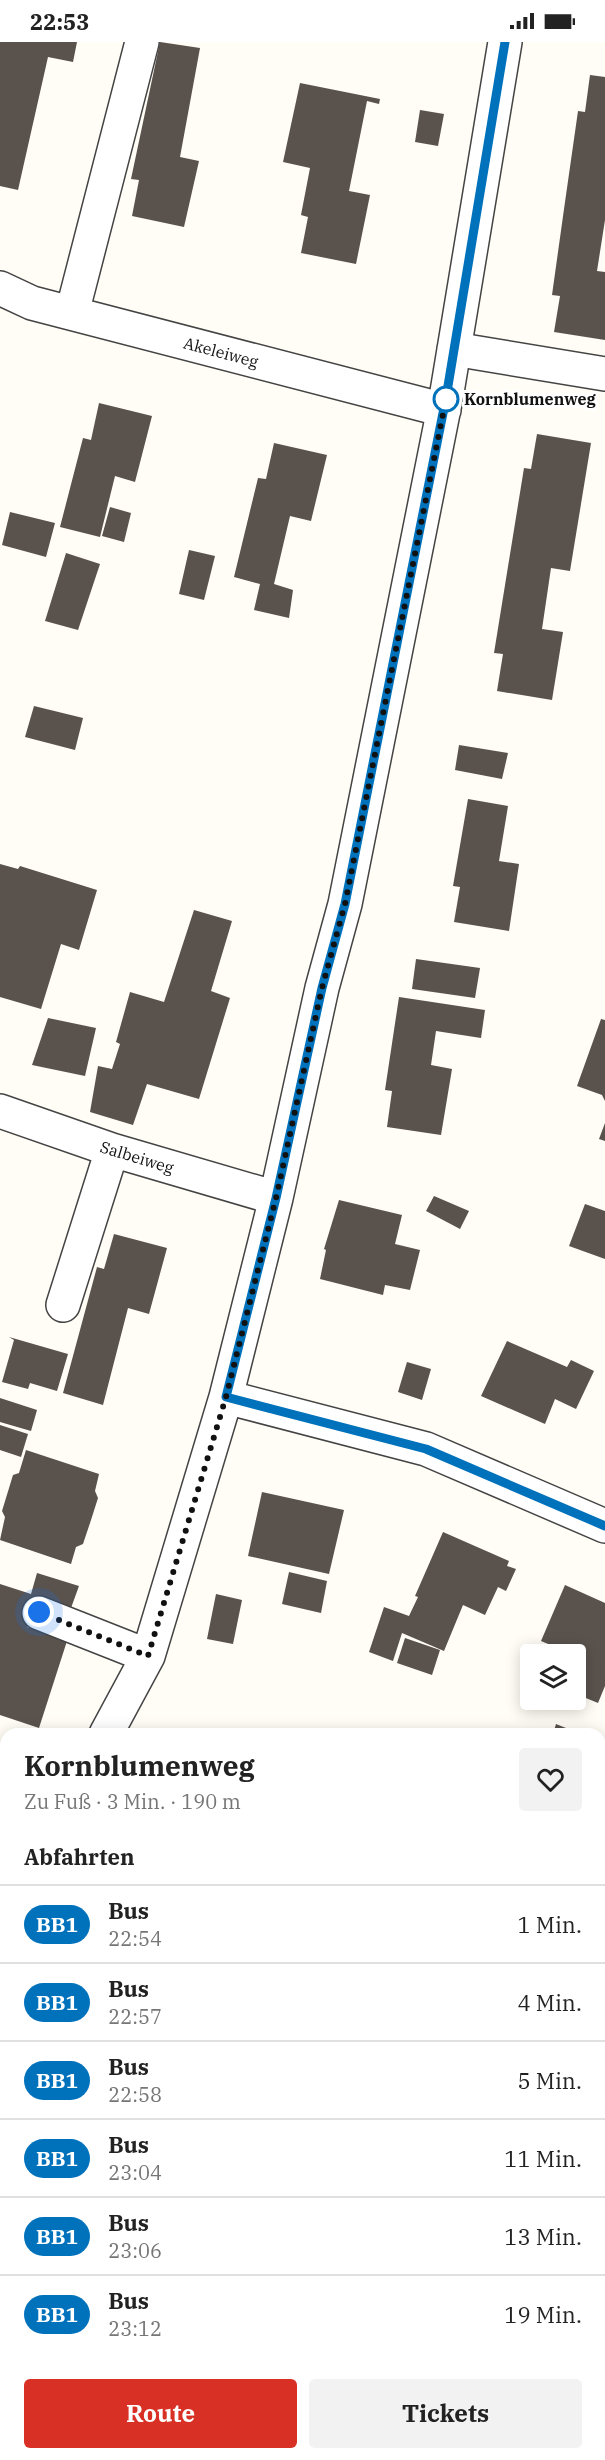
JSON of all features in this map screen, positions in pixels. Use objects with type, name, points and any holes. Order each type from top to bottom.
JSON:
[{"type":"street","points":[[72,313],[142,42]]},
{"type":"street","points":[[109,1728],[148,1656],[226,1397],[276,1198],[322,988],[345,904],[444,410],[505,42]]},
{"type":"street","name":"Akeleiweg","points":[[0,288],[32,303],[444,410]]},
{"type":"street","points":[[454,349],[605,374]]},
{"type":"street","name":"Salbeiweg","points":[[0,1111],[112,1150],[276,1198]]},
{"type":"street","points":[[63,1305],[112,1150]]},
{"type":"street","points":[[226,1397],[426,1449],[605,1526]]},
{"type":"street","points":[[39,1612],[148,1656]]},
{"type":"building","points":[[0,42],[77,42],[73,62],[48,57],[18,190],[0,186]]},
{"type":"building","points":[[160,42],[200,48],[180,157],[199,161],[184,227],[132,216],[139,180],[131,179]]},
{"type":"building","points":[[590,75],[605,77],[605,220],[597,271],[605,272],[605,340],[554,332],[560,296],[552,295],[565,202],[578,111],[585,112]]},
{"type":"building","points":[[300,83],[380,99],[379,104],[367,101],[349,191],[370,195],[356,264],[301,253],[308,217],[301,215],[310,168],[283,162]]},
{"type":"building","points":[[420,110],[444,114],[438,146],[415,142]]},
{"type":"building","points":[[99,403],[152,416],[135,482],[115,476],[100,537],[60,527],[83,438],[91,440]]},
{"type":"building","points":[[537,434],[591,443],[570,571],[551,568],[542,629],[563,632],[552,700],[497,691],[503,654],[494,653],[524,468],[531,469]]},
{"type":"building","points":[[274,443],[327,455],[311,521],[290,516],[274,584],[293,590],[289,618],[254,610],[260,584],[234,577],[258,478],[266,479]]},
{"type":"building","points":[[110,507],[131,513],[124,542],[102,536]]},
{"type":"building","points":[[10,512],[55,523],[46,557],[2,545]]},
{"type":"building","points":[[189,550],[215,556],[204,600],[179,594]]},
{"type":"building","points":[[66,553],[100,564],[78,630],[45,621]]},
{"type":"building","points":[[34,706],[83,718],[75,750],[25,737]]},
{"type":"building","points":[[459,745],[508,753],[502,779],[455,770]]},
{"type":"building","points":[[468,799],[508,806],[499,861],[519,864],[509,931],[454,922],[460,887],[453,886]]},
{"type":"building","points":[[0,864],[18,869],[20,866],[97,890],[79,950],[61,944],[41,1009],[0,997]]},
{"type":"building","points":[[194,910],[232,921],[211,991],[230,998],[199,1099],[147,1084],[133,1125],[90,1112],[98,1066],[112,1069],[120,1044],[116,1042],[130,992],[164,1002]]},
{"type":"building","points":[[416,959],[480,968],[475,998],[412,989]]},
{"type":"building","points":[[399,997],[485,1010],[481,1038],[436,1031],[431,1065],[452,1069],[441,1135],[387,1127],[392,1091],[385,1090]]},
{"type":"building","points":[[48,1018],[96,1028],[85,1076],[32,1065]]},
{"type":"building","points":[[601,1019],[605,1020],[605,1101],[602,1095],[577,1086]]},
{"type":"building","points":[[605,1123],[605,1141],[599,1139]]},
{"type":"building","points":[[434,1196],[469,1211],[460,1229],[426,1211]]},
{"type":"building","points":[[339,1200],[402,1215],[395,1244],[420,1250],[410,1290],[385,1285],[383,1295],[320,1279],[326,1250],[324,1249]]},
{"type":"building","points":[[585,1204],[605,1211],[605,1259],[569,1246]]},
{"type":"building","points":[[114,1234],[167,1248],[149,1314],[128,1308],[103,1405],[63,1393],[97,1267],[104,1269]]},
{"type":"building","points":[[9,1337],[68,1354],[57,1391],[30,1383],[28,1389],[2,1382],[14,1340]]},
{"type":"building","points":[[507,1341],[567,1367],[571,1360],[594,1371],[576,1409],[555,1399],[545,1424],[481,1396]]},
{"type":"building","points":[[407,1362],[431,1369],[422,1400],[398,1392]]},
{"type":"building","points":[[0,1398],[37,1410],[31,1431],[0,1422]]},
{"type":"building","points":[[0,1425],[28,1434],[21,1457],[0,1450]]},
{"type":"building","points":[[26,1450],[99,1474],[95,1491],[98,1498],[83,1544],[76,1547],[71,1564],[0,1540],[5,1517],[2,1511],[13,1475],[19,1473]]},
{"type":"building","points":[[262,1492],[344,1510],[329,1574],[248,1556]]},
{"type":"building","points":[[443,1532],[509,1561],[507,1566],[516,1569],[506,1591],[498,1587],[485,1615],[463,1605],[444,1651],[402,1633],[393,1661],[369,1652],[384,1607],[409,1616],[418,1597],[415,1596]]},
{"type":"building","points":[[289,1572],[327,1581],[321,1613],[282,1604]]},
{"type":"building","points":[[37,1573],[79,1586],[71,1608],[37,1596],[27,1627],[67,1641],[39,1728],[0,1715],[0,1584],[31,1594]]},
{"type":"building","points":[[565,1585],[605,1603],[605,1686],[598,1703],[586,1698],[586,1644],[548,1644],[541,1641]]},
{"type":"building","points":[[216,1594],[242,1600],[233,1644],[207,1639]]},
{"type":"building","points":[[405,1638],[440,1650],[432,1675],[397,1663]]},
{"type":"bus line","name":"BB1","points":[[505,42],[446,398],[345,904],[322,988],[276,1198],[226,1397],[426,1449],[605,1526]]},
{"type":"place","name":"Kornblumenweg","points":[[446,399]]},
{"type":"route","points":[[39,1612],[148,1656],[226,1397],[276,1198],[322,988],[345,904],[446,399]]}]
